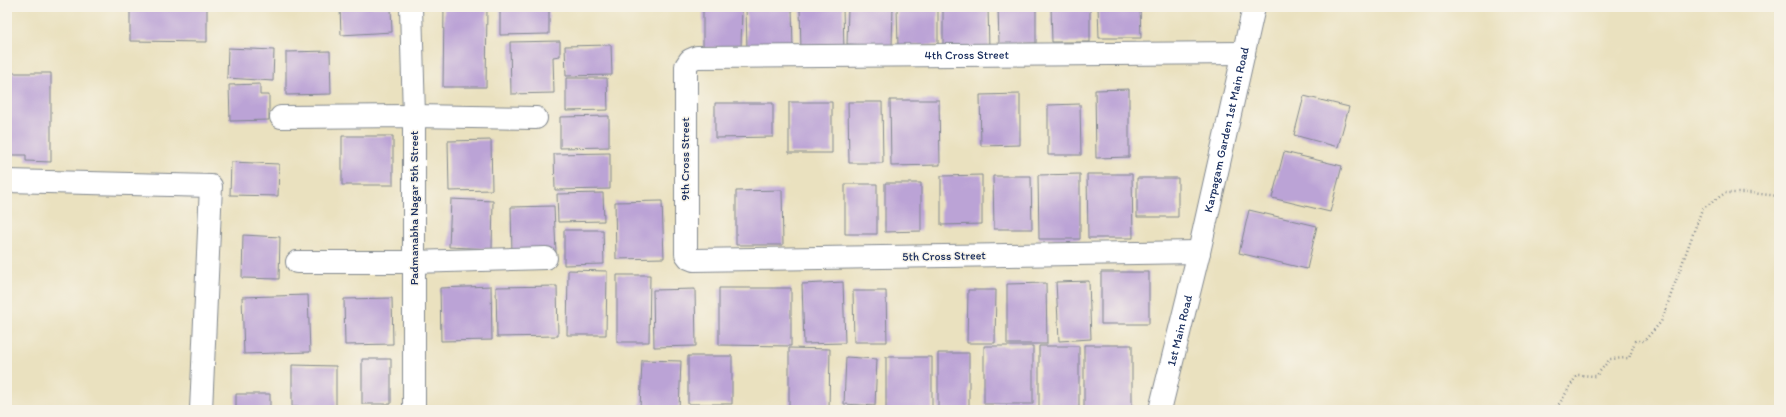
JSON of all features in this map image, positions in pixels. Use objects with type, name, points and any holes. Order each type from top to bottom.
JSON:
[{"type":"street","name":"Padmanabha Nagar 5th Street","points":[[411,7],[414,116],[414,410]]},
{"type":"street","name":"Karpagam Garden 1st Main Road","points":[[1199,252],[1254,7]]},
{"type":"street","name":"4th Cross Street","points":[[690,60],[697,57],[1244,53]]},
{"type":"street","name":"9th Cross Street","points":[[689,258],[686,254],[685,72],[686,66],[690,60]]},
{"type":"street","points":[[281,116],[536,118]]},
{"type":"street","points":[[7,181],[211,186],[201,410]]},
{"type":"street","name":"5th Cross Street","points":[[689,258],[694,260],[1199,252]]},
{"type":"street","name":"1st Main Road","points":[[1160,410],[1199,252]]},
{"type":"street","points":[[297,262],[413,262],[546,258]]},
{"type":"path","points":[[1553,410],[1560,403],[1577,375],[1596,376],[1610,358],[1629,358],[1635,341],[1644,341],[1661,322],[1702,209],[1725,193],[1750,193],[1779,196]]},
{"type":"building","points":[[130,7],[207,7],[207,42],[130,41]]},
{"type":"building","points":[[340,7],[391,7],[392,32],[341,35]]},
{"type":"building","points":[[444,7],[487,7],[486,87],[443,87]]},
{"type":"building","points":[[500,7],[549,7],[549,34],[500,35]]},
{"type":"building","points":[[703,7],[742,7],[741,48],[703,48]]},
{"type":"building","points":[[746,7],[792,7],[793,50],[747,51]]},
{"type":"building","points":[[800,7],[843,7],[844,51],[801,52]]},
{"type":"building","points":[[848,7],[893,7],[892,46],[847,44]]},
{"type":"building","points":[[897,7],[938,7],[938,45],[898,46]]},
{"type":"building","points":[[943,7],[988,7],[989,48],[943,49]]},
{"type":"building","points":[[998,7],[1036,7],[1036,43],[999,44]]},
{"type":"building","points":[[1051,7],[1090,7],[1090,42],[1052,42]]},
{"type":"building","points":[[1098,7],[1140,7],[1141,38],[1099,38]]},
{"type":"building","points":[[560,41],[560,56],[553,57],[554,93],[511,94],[510,42]]},
{"type":"building","points":[[611,45],[612,75],[566,76],[565,46]]},
{"type":"building","points":[[228,48],[274,50],[273,81],[227,78]]},
{"type":"building","points":[[330,51],[331,94],[286,95],[286,52]]},
{"type":"building","points":[[7,73],[51,73],[51,162],[26,161],[26,155],[7,155]]},
{"type":"building","points":[[566,78],[607,78],[608,110],[566,111]]},
{"type":"building","points":[[260,84],[260,95],[269,95],[269,120],[230,121],[229,85]]},
{"type":"building","points":[[1129,89],[1129,157],[1096,158],[1095,90]]},
{"type":"building","points":[[1020,94],[1020,145],[981,146],[980,95]]},
{"type":"building","points":[[1304,96],[1349,107],[1338,147],[1294,135]]},
{"type":"building","points":[[890,100],[939,100],[940,165],[891,166]]},
{"type":"building","points":[[789,102],[832,102],[832,153],[789,153]]},
{"type":"building","points":[[848,102],[882,102],[883,163],[849,163]]},
{"type":"building","points":[[715,103],[773,103],[773,137],[715,138]]},
{"type":"building","points":[[1080,104],[1081,155],[1048,155],[1048,105]]},
{"type":"building","points":[[609,116],[609,147],[560,148],[560,117]]},
{"type":"building","points":[[342,136],[393,136],[393,185],[342,185]]},
{"type":"building","points":[[491,140],[492,190],[449,191],[448,141]]},
{"type":"building","points":[[1284,152],[1342,166],[1330,212],[1272,198]]},
{"type":"building","points":[[610,153],[610,189],[555,190],[554,154]]},
{"type":"building","points":[[231,162],[279,164],[278,196],[230,195]]},
{"type":"building","points":[[1080,174],[1080,239],[1039,239],[1038,175]]},
{"type":"building","points":[[1087,174],[1132,174],[1133,238],[1088,238]]},
{"type":"building","points":[[982,175],[982,224],[941,225],[941,176]]},
{"type":"building","points":[[993,176],[1031,176],[1032,229],[994,229]]},
{"type":"building","points":[[1137,178],[1178,178],[1178,217],[1137,217]]},
{"type":"building","points":[[885,183],[921,183],[921,231],[885,232]]},
{"type":"building","points":[[845,184],[877,184],[877,234],[845,234]]},
{"type":"building","points":[[782,190],[783,245],[736,245],[736,191]]},
{"type":"building","points":[[603,193],[604,221],[558,222],[557,194]]},
{"type":"building","points":[[451,199],[493,201],[492,249],[449,247]]},
{"type":"building","points":[[662,201],[664,258],[616,259],[615,202]]},
{"type":"building","points":[[554,206],[556,253],[512,254],[511,207]]},
{"type":"building","points":[[1249,210],[1317,226],[1307,269],[1239,253]]},
{"type":"building","points":[[564,230],[603,230],[604,264],[564,265]]},
{"type":"building","points":[[243,235],[280,237],[279,279],[242,278]]},
{"type":"building","points":[[568,270],[607,271],[606,335],[567,335]]},
{"type":"building","points":[[1101,272],[1149,272],[1149,324],[1101,324]]},
{"type":"building","points":[[617,275],[650,275],[649,342],[617,342]]},
{"type":"building","points":[[1089,281],[1091,339],[1059,341],[1056,282]]},
{"type":"building","points":[[843,282],[845,343],[804,344],[802,284]]},
{"type":"building","points":[[1046,283],[1047,344],[1007,344],[1007,284]]},
{"type":"building","points":[[491,286],[492,340],[441,341],[440,288]]},
{"type":"building","points":[[557,286],[558,336],[497,337],[496,287]]},
{"type":"building","points":[[719,288],[791,288],[791,346],[719,345]]},
{"type":"building","points":[[695,289],[696,346],[654,347],[653,290]]},
{"type":"building","points":[[968,290],[996,290],[995,343],[967,343]]},
{"type":"building","points":[[853,291],[886,291],[887,342],[854,342]]},
{"type":"building","points":[[308,295],[310,352],[244,354],[242,297]]},
{"type":"building","points":[[392,298],[393,344],[345,345],[344,299]]},
{"type":"building","points":[[1084,345],[1132,345],[1132,410],[1084,410]]},
{"type":"building","points":[[984,346],[1033,346],[1033,404],[984,404]]},
{"type":"building","points":[[1039,346],[1079,346],[1079,408],[1039,408]]},
{"type":"building","points":[[789,348],[830,349],[829,410],[789,410]]},
{"type":"building","points":[[938,353],[969,353],[969,410],[938,410]]},
{"type":"building","points":[[688,356],[732,356],[732,404],[688,404]]},
{"type":"building","points":[[846,357],[877,359],[875,406],[844,404]]},
{"type":"building","points":[[886,357],[932,357],[932,410],[886,410]]},
{"type":"building","points":[[362,359],[391,359],[391,404],[362,404]]},
{"type":"building","points":[[642,360],[681,361],[679,410],[640,409]]},
{"type":"building","points":[[292,365],[336,366],[336,408],[292,407]]},
{"type":"building","points":[[236,394],[270,394],[270,410],[236,410]]}]
